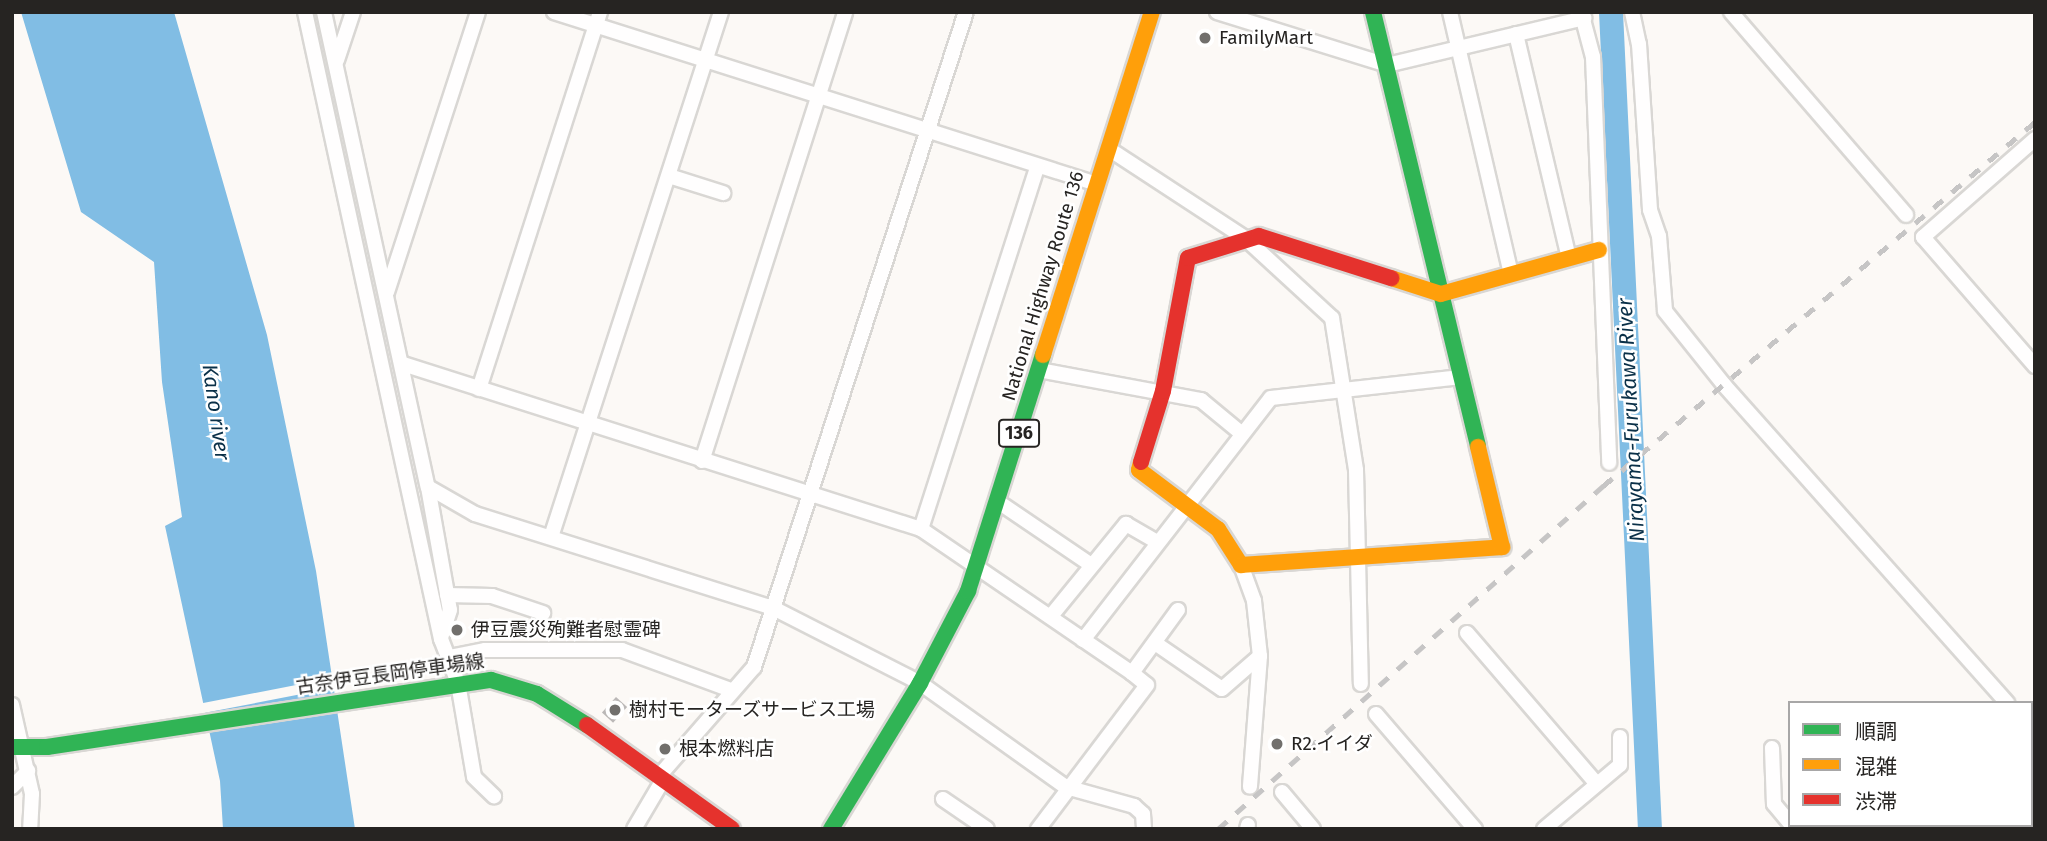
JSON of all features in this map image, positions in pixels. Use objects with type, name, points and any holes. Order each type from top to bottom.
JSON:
[{"type":"main road","name":"National Highway Route 136","points":[[831,829],[954,622],[997,501],[1152,12]]},
{"type":"main road","points":[[1373,12],[1387,65],[1441,294],[1502,547],[1241,565],[1224,536],[1187,504],[1139,470],[1163,391],[1185,259],[1245,238],[1259,236],[1441,294],[1600,250]]},
{"type":"main road","name":"古奈伊豆長岡停車場線","points":[[17,747],[47,747],[458,682],[491,680],[537,694],[662,776],[732,829]]},
{"type":"street","points":[[305,12],[441,639],[458,682],[474,777],[494,796]]},
{"type":"street","points":[[324,12],[337,60],[428,487],[450,610],[441,639]]},
{"type":"street","points":[[337,60],[353,12]]},
{"type":"street","points":[[387,293],[478,12]]},
{"type":"street","points":[[554,12],[598,19],[706,62],[1097,184]]},
{"type":"street","points":[[551,537],[721,12]]},
{"type":"street","points":[[702,461],[845,12]]},
{"type":"street","points":[[634,829],[662,776],[731,690],[754,667],[966,12]]},
{"type":"street","points":[[1217,12],[1387,65],[1582,15],[1593,57],[1609,463]]},
{"type":"street","points":[[1450,12],[1511,274]]},
{"type":"street","points":[[1632,12],[1639,44],[1650,210],[1659,236],[1665,311],[1724,385],[2005,701]]},
{"type":"street","points":[[1731,12],[1906,215]]},
{"type":"street","points":[[480,389],[598,19]]},
{"type":"street","points":[[1516,34],[1569,258]]},
{"type":"street","points":[[2035,139],[1923,237],[2035,366]]},
{"type":"street","points":[[1109,149],[1245,238],[1332,318],[1356,470],[1361,684]]},
{"type":"street","points":[[921,529],[1037,167]]},
{"type":"street","points":[[669,176],[723,193]]},
{"type":"street","points":[[403,364],[921,529],[1132,673],[1147,685],[1066,787],[1038,829]]},
{"type":"street","points":[[1039,370],[1163,391],[1206,402],[1241,433]]},
{"type":"street","points":[[1083,640],[1241,433],[1271,398],[1461,377]]},
{"type":"street","points":[[428,487],[475,514],[773,608],[920,683],[1066,787],[1133,806],[1143,814],[1144,829]]},
{"type":"street","points":[[997,501],[1091,565]]},
{"type":"street","points":[[1051,616],[1127,524],[1157,542]]},
{"type":"street","points":[[1241,565],[1254,601],[1260,656],[1250,788]]},
{"type":"street","points":[[447,595],[492,596],[543,613]]},
{"type":"street","points":[[1132,673],[1178,610]]},
{"type":"street","points":[[1467,633],[1596,783]]},
{"type":"street","points":[[1155,643],[1222,689],[1260,656]]},
{"type":"street","points":[[449,657],[485,650],[622,650],[731,690]]},
{"type":"street","points":[[12,705],[17,747],[28,771],[30,829]]},
{"type":"street","points":[[1376,714],[1475,829]]},
{"type":"street","points":[[1544,829],[1620,765],[1620,737]]},
{"type":"street","points":[[1772,748],[1774,804],[1788,821]]},
{"type":"street","points":[[12,788],[28,771]]},
{"type":"street","points":[[1282,792],[1312,829]]},
{"type":"street","points":[[943,799],[986,829]]},
{"type":"water","name":"Kano river","points":[[21,12],[174,12],[267,335],[316,571],[355,829],[223,829],[220,781],[165,526],[182,517],[162,382],[154,262],[81,212]]},
{"type":"pier","points":[[337,677],[339,687],[202,713],[201,704]]},
{"type":"building","name":"樹村モーターズサービス工場","points":[[616,697],[627,707],[613,723],[602,713]]},
{"type":"waterway","name":"Nirayama-Furukawa River","points":[[1611,12],[1650,829]]},
{"type":"railway","points":[[1218,829],[1603,486],[2035,122]]},
{"type":"traffic: fast","points":[[1373,12],[1478,447]]},
{"type":"traffic: fast","points":[[831,829],[920,683],[968,591],[1043,355]]},
{"type":"traffic: fast","points":[[12,747],[47,747],[491,680],[537,694],[587,725]]},
{"type":"traffic: slow","points":[[1043,355],[1152,12]]},
{"type":"traffic: slow","points":[[1391,278],[1441,294],[1599,250]]},
{"type":"traffic: slow","points":[[1141,462],[1139,470],[1218,529],[1241,565],[1502,547],[1478,447]]},
{"type":"traffic: jam","points":[[1141,462],[1163,391],[1188,258],[1259,236],[1391,278]]},
{"type":"traffic: jam","points":[[587,725],[732,829]]},
{"type":"place","name":"FamilyMart","points":[[1205,38]]},
{"type":"place","name":"伊豆震災殉難者慰霊碑","points":[[457,630]]},
{"type":"place","name":"樹村モーターズサービス工場","points":[[615,710]]},
{"type":"place","name":"R2.イイダ","points":[[1277,744]]},
{"type":"place","name":"根本燃料店","points":[[665,749]]}]
